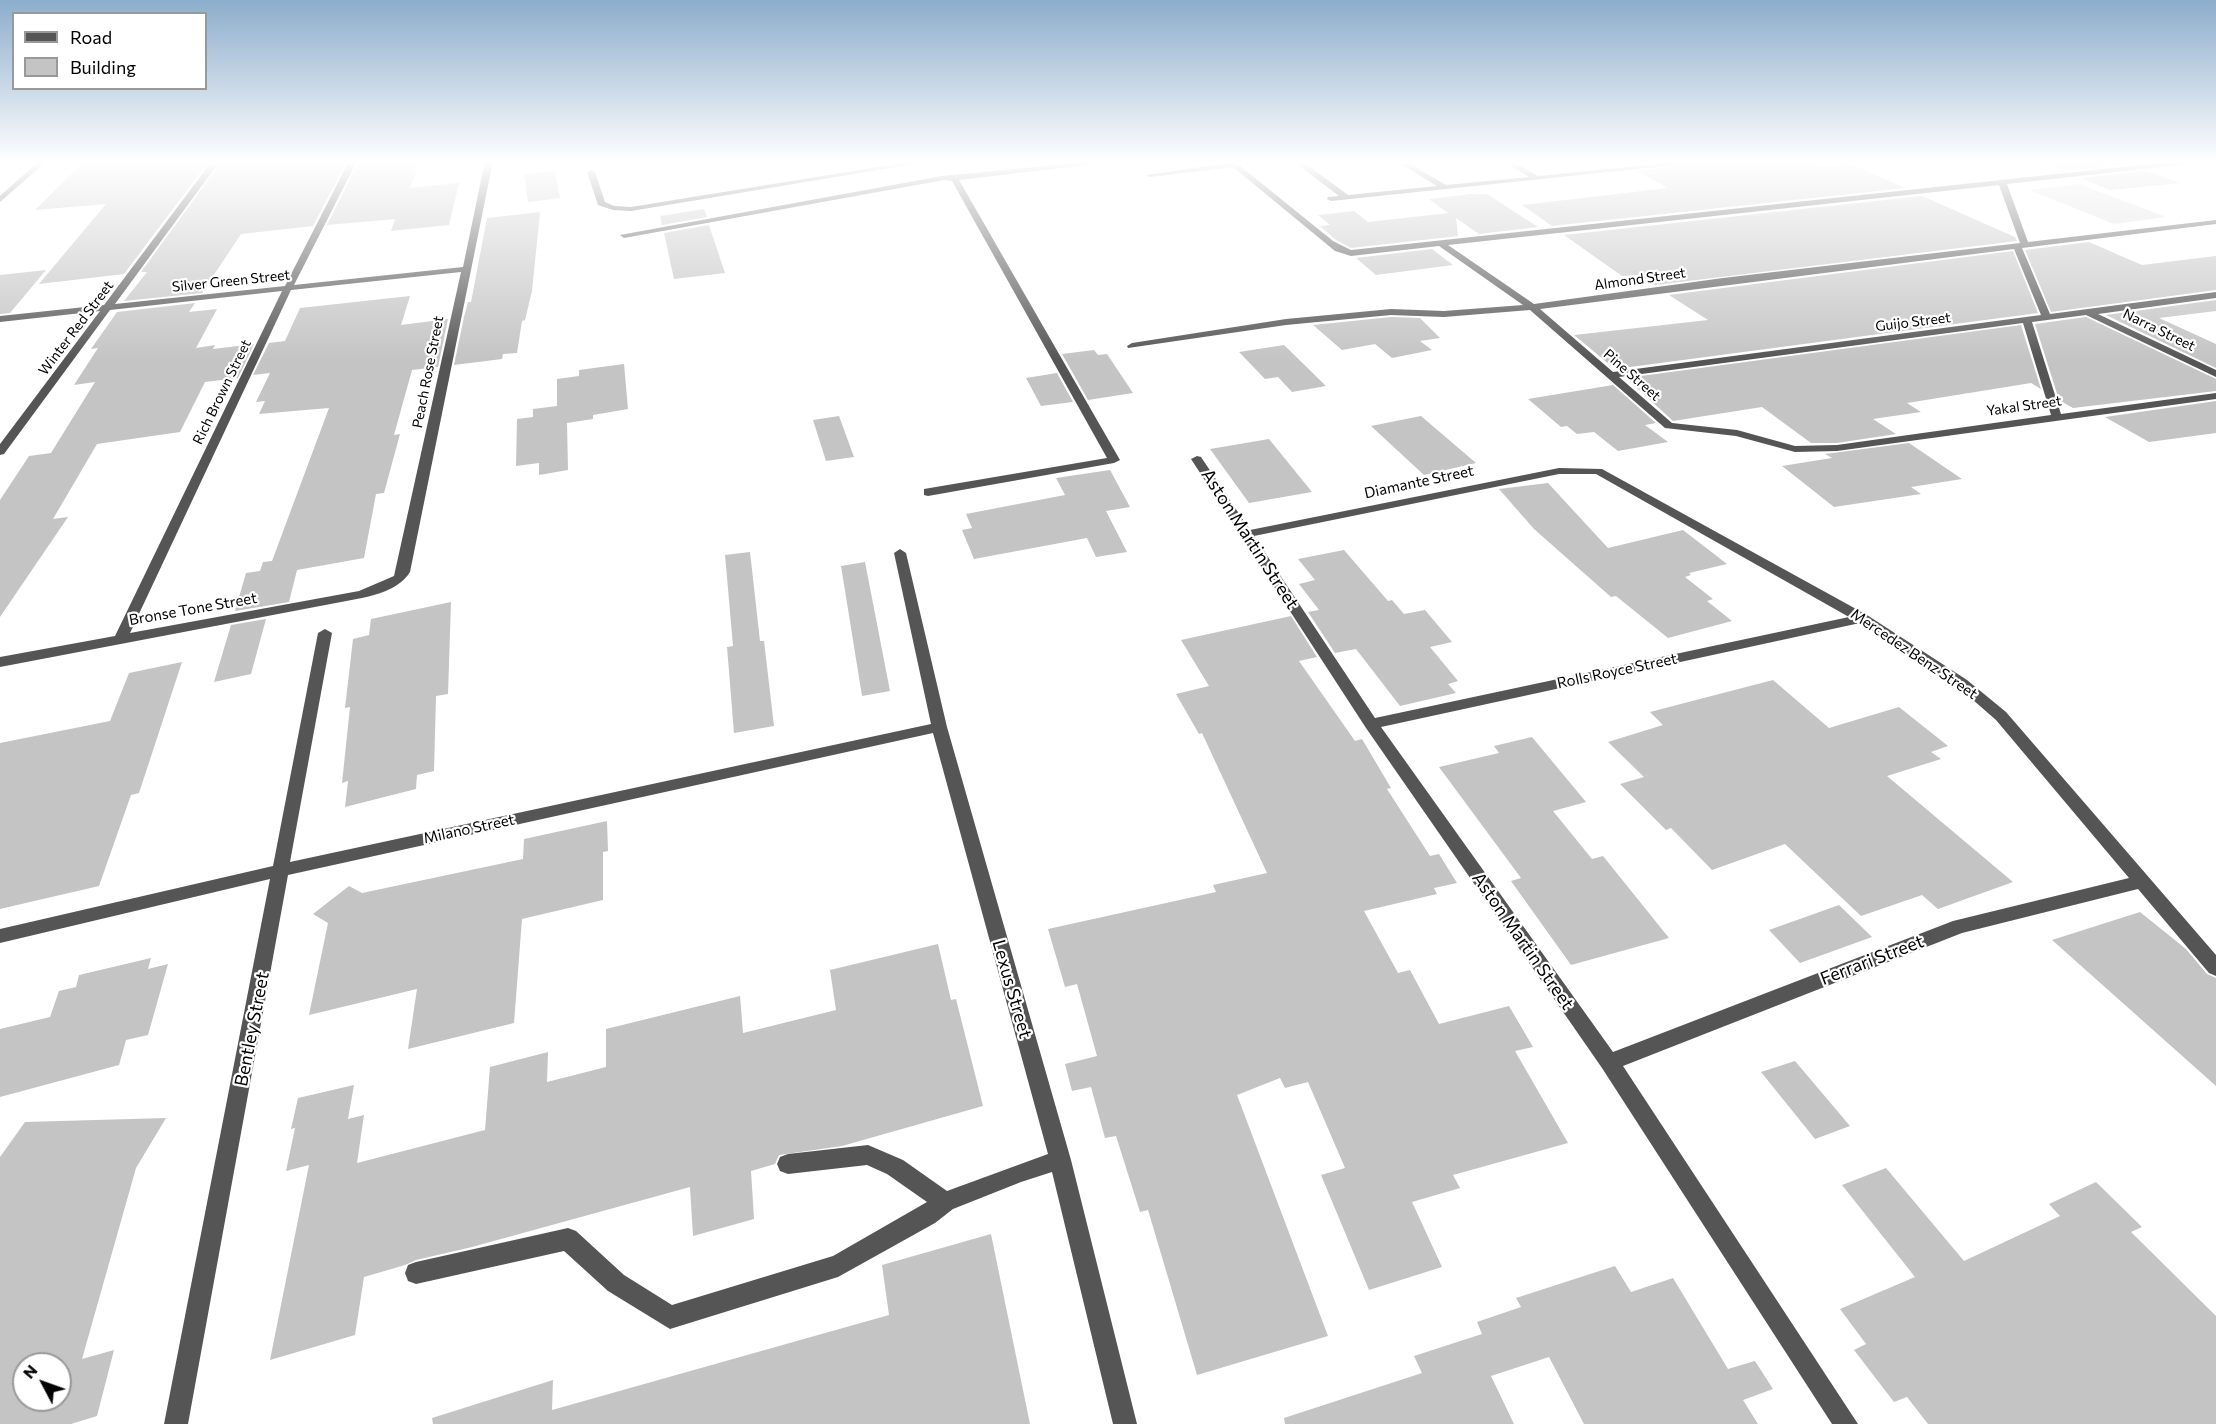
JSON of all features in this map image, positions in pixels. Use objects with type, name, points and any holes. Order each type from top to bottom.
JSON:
[{"type":"street","name":"Winter Red Street","points":[[0,453],[167,227]]},
{"type":"street","name":"Rich Brown Street","points":[[121,638],[319,227]]},
{"type":"street","name":"Peach Rose Street","points":[[390,584],[399,579],[403,572],[473,227]]},
{"type":"street","points":[[624,235],[666,227]]},
{"type":"street","points":[[928,492],[1114,460],[982,227]]},
{"type":"street","points":[[1311,227],[1338,249],[1351,252],[1583,227]]},
{"type":"street","points":[[2016,227],[2047,318]]},
{"type":"street","name":"Almond Street","points":[[1132,346],[1286,322],[1391,312],[1444,314],[1532,307],[1735,279],[2170,227]]},
{"type":"street","name":"Pine Street","points":[[1440,243],[1532,307],[1669,426],[1737,433],[1795,449],[1837,448]]},
{"type":"street","name":"Silver Green Street","points":[[0,319],[464,268]]},
{"type":"street","name":"Guijo Street","points":[[1612,375],[2216,295]]},
{"type":"street","name":"Narra Street","points":[[2089,313],[2216,374]]},
{"type":"street","points":[[2028,320],[2057,417]]},
{"type":"street","name":"Yakal Street","points":[[1837,448],[2216,397]]},
{"type":"street","name":"Aston Martin Street","points":[[1197,459],[1371,724],[1609,1062],[1846,1424]]},
{"type":"street","name":"Diamante Street","points":[[1247,534],[1559,471],[1598,471]]},
{"type":"street","name":"Mercedez Benz Street","points":[[1598,471],[1862,618],[1962,683],[2001,716],[2216,968]]},
{"type":"street","name":"Lexus Street","points":[[900,553],[939,727],[1060,1160],[1125,1424]]},
{"type":"street","name":"Bronse Tone Street","points":[[0,662],[362,594],[390,584]]},
{"type":"street","name":"Rolls Royce Street","points":[[1371,724],[1862,618]]},
{"type":"street","name":"Bentley Street","points":[[176,1424],[325,633]]},
{"type":"street","name":"Milano Street","points":[[0,936],[282,870],[939,727]]},
{"type":"street","name":"Ferrari Street","points":[[1609,1062],[1959,926],[2142,881]]},
{"type":"street","points":[[788,1164],[868,1155],[895,1167],[945,1202]]},
{"type":"street","points":[[416,1273],[568,1239],[616,1283],[670,1317],[838,1266],[927,1215],[945,1202],[1020,1172],[1060,1160]]},
{"type":"building","points":[[86,227],[159,227],[124,274],[39,284]]},
{"type":"building","points":[[174,227],[300,227],[241,234],[202,293],[124,301],[147,272],[141,272]]},
{"type":"building","points":[[392,227],[425,227],[391,231]]},
{"type":"building","points":[[485,227],[538,227],[532,291],[525,320],[522,321],[517,353],[503,354],[502,359],[454,365],[468,302],[471,302]]},
{"type":"building","points":[[710,227],[725,273],[674,279],[664,233]]},
{"type":"building","points":[[1322,227],[1457,227],[1458,236],[1351,248],[1336,240]]},
{"type":"building","points":[[1470,227],[1534,227],[1479,234]]},
{"type":"building","points":[[1633,227],[1993,227],[2015,237],[2017,241],[1655,285],[1639,275],[1622,276],[1564,235]]},
{"type":"building","points":[[2089,242],[2142,265],[2216,256],[2216,290],[2051,312],[2025,250]]},
{"type":"building","points":[[1432,249],[1453,265],[1376,275],[1356,258]]},
{"type":"building","points":[[2013,251],[2038,313],[1615,369],[1574,335],[1708,320],[1669,295]]},
{"type":"building","points":[[46,270],[10,313],[0,314],[0,275]]},
{"type":"building","points":[[410,296],[401,325],[448,319],[438,367],[412,370],[394,435],[400,434],[384,493],[376,494],[364,558],[297,570],[289,602],[235,611],[246,573],[260,571],[263,562],[272,561],[329,408],[259,414],[265,401],[256,402],[270,373],[253,375],[269,343],[285,341],[300,308]]},
{"type":"building","points":[[2216,300],[2216,311],[2159,318],[2216,344],[2216,368],[2106,315]]},
{"type":"building","points":[[195,303],[189,312],[217,309],[196,348],[215,345],[213,349],[254,344],[238,378],[205,382],[180,432],[97,444],[53,519],[68,517],[0,617],[0,500],[29,456],[51,453],[95,382],[74,385],[98,348],[91,349],[117,312]]},
{"type":"building","points":[[1391,317],[1420,318],[1440,338],[1420,341],[1432,350],[1392,358],[1375,344],[1342,350],[1313,325]]},
{"type":"building","points":[[2086,317],[2216,379],[2216,391],[2073,408],[2059,400],[2035,324]]},
{"type":"building","points":[[2021,325],[2041,389],[2031,383],[1907,403],[1921,412],[1873,419],[1896,434],[1837,443],[1811,443],[1762,407],[1673,421],[1626,378]]},
{"type":"building","points":[[1284,345],[1326,386],[1292,392],[1278,377],[1265,379],[1239,352]]},
{"type":"building","points":[[1094,350],[1098,355],[1107,354],[1133,393],[1088,400],[1062,354]]},
{"type":"building","points":[[624,364],[628,409],[593,415],[593,419],[567,423],[568,470],[539,475],[539,463],[516,466],[517,419],[533,417],[533,409],[557,406],[557,379],[579,376],[579,370]]},
{"type":"building","points":[[1057,373],[1073,402],[1041,406],[1026,378]]},
{"type":"building","points":[[1613,385],[1656,423],[1645,425],[1668,442],[1618,451],[1594,432],[1577,434],[1567,426],[1561,427],[1528,399]]},
{"type":"building","points":[[2216,401],[2216,433],[2149,442],[2105,417]]},
{"type":"building","points":[[839,416],[854,457],[826,461],[813,420]]},
{"type":"building","points":[[1421,416],[1476,463],[1424,475],[1371,426]]},
{"type":"building","points":[[1269,439],[1312,492],[1249,503],[1210,449]]},
{"type":"building","points":[[1909,443],[1962,479],[1911,487],[1921,494],[1834,507],[1782,466],[1832,458],[1825,454]]},
{"type":"building","points":[[1110,470],[1130,507],[1106,511],[1127,552],[1096,557],[1087,538],[974,559],[962,530],[972,528],[966,514],[1065,495],[1056,478]]},
{"type":"building","points":[[1548,483],[1608,548],[1683,530],[1727,564],[1689,573],[1691,575],[1685,577],[1713,599],[1707,601],[1732,621],[1668,638],[1616,596],[1611,597],[1534,529],[1499,489]]},
{"type":"building","points":[[1344,550],[1388,601],[1392,600],[1404,614],[1425,610],[1452,642],[1430,647],[1458,681],[1448,684],[1456,693],[1400,706],[1356,649],[1335,653],[1308,612],[1319,610],[1299,584],[1315,580],[1298,559]]},
{"type":"building","points":[[750,552],[760,641],[764,641],[774,726],[734,733],[727,647],[733,646],[725,555]]},
{"type":"building","points":[[865,562],[890,691],[862,696],[841,566]]},
{"type":"building","points":[[451,602],[448,694],[436,696],[434,771],[417,775],[416,789],[345,807],[348,781],[342,783],[350,707],[345,708],[353,639],[369,635],[371,619]]},
{"type":"building","points":[[1291,616],[1317,657],[1299,661],[1355,741],[1362,739],[1391,788],[1387,789],[1430,856],[1439,854],[1457,883],[1434,888],[1437,894],[1364,911],[1398,973],[1410,970],[1439,1024],[1509,1006],[1533,1047],[1515,1051],[1568,1143],[1453,1175],[1460,1188],[1412,1202],[1442,1267],[1369,1290],[1321,1175],[1345,1168],[1308,1082],[1285,1088],[1280,1078],[1237,1095],[1328,1336],[1197,1375],[1148,1210],[1140,1212],[1116,1136],[1105,1138],[1091,1087],[1072,1091],[1065,1064],[1097,1056],[1077,984],[1065,987],[1048,929],[1216,892],[1213,885],[1267,873],[1202,733],[1199,734],[1176,694],[1209,686],[1181,640]]},
{"type":"building","points":[[266,619],[251,674],[214,682],[231,625]]},
{"type":"building","points":[[182,662],[139,793],[131,795],[99,886],[0,909],[0,743],[110,721],[129,673]]},
{"type":"building","points":[[1773,680],[1829,728],[1899,707],[1948,746],[1931,752],[1941,759],[1887,776],[2013,882],[1938,909],[1922,895],[1861,916],[1785,844],[1712,870],[1671,828],[1666,830],[1620,784],[1644,777],[1608,742],[1663,725],[1650,712]]},
{"type":"building","points":[[1532,737],[1586,802],[1553,811],[1592,859],[1603,856],[1669,938],[1571,965],[1511,881],[1521,878],[1439,767],[1499,753],[1494,746]]},
{"type":"building","points":[[607,821],[608,851],[603,852],[603,900],[522,919],[514,1023],[408,1049],[417,989],[309,1015],[328,923],[313,914],[349,886],[362,893],[523,859],[524,839]]},
{"type":"building","points":[[1839,905],[1872,937],[1800,963],[1769,930]]},
{"type":"building","points":[[2140,912],[2186,949],[2207,974],[2216,978],[2216,1086],[2052,940]]},
{"type":"building","points":[[938,944],[951,1000],[956,999],[983,1106],[842,1146],[779,1155],[775,1164],[751,1171],[754,1219],[693,1236],[690,1187],[472,1247],[416,1260],[364,1277],[355,1335],[270,1360],[309,1165],[286,1171],[295,1128],[291,1129],[298,1098],[354,1085],[348,1119],[364,1115],[357,1163],[485,1130],[490,1067],[548,1052],[547,1082],[606,1067],[606,1029],[740,996],[743,1033],[836,1010],[830,970]]},
{"type":"building","points":[[151,958],[148,969],[168,964],[148,1035],[126,1040],[119,1065],[0,1097],[0,1029],[50,1017],[59,991],[76,987],[79,975]]},
{"type":"building","points":[[1795,1061],[1850,1126],[1815,1139],[1761,1072]]},
{"type":"building","points":[[166,1118],[136,1168],[82,1359],[114,1350],[97,1416],[71,1424],[0,1424],[0,1157],[25,1122]]},
{"type":"building","points":[[1886,1168],[1964,1261],[2060,1216],[2049,1204],[2096,1182],[2142,1227],[2131,1232],[2216,1316],[2216,1424],[1928,1424],[1907,1397],[1894,1402],[1854,1350],[1866,1344],[1840,1309],[1915,1277],[1842,1185]]},
{"type":"building","points":[[991,1234],[1030,1424],[433,1424],[432,1418],[553,1380],[552,1410],[889,1315],[882,1265]]},
{"type":"building","points":[[1615,1266],[1631,1292],[1673,1278],[1728,1369],[1755,1361],[1773,1389],[1743,1400],[1758,1424],[1584,1424],[1549,1357],[1491,1376],[1514,1424],[1285,1424],[1284,1418],[1422,1373],[1414,1356],[1482,1334],[1477,1322],[1521,1307],[1516,1298]]}]
